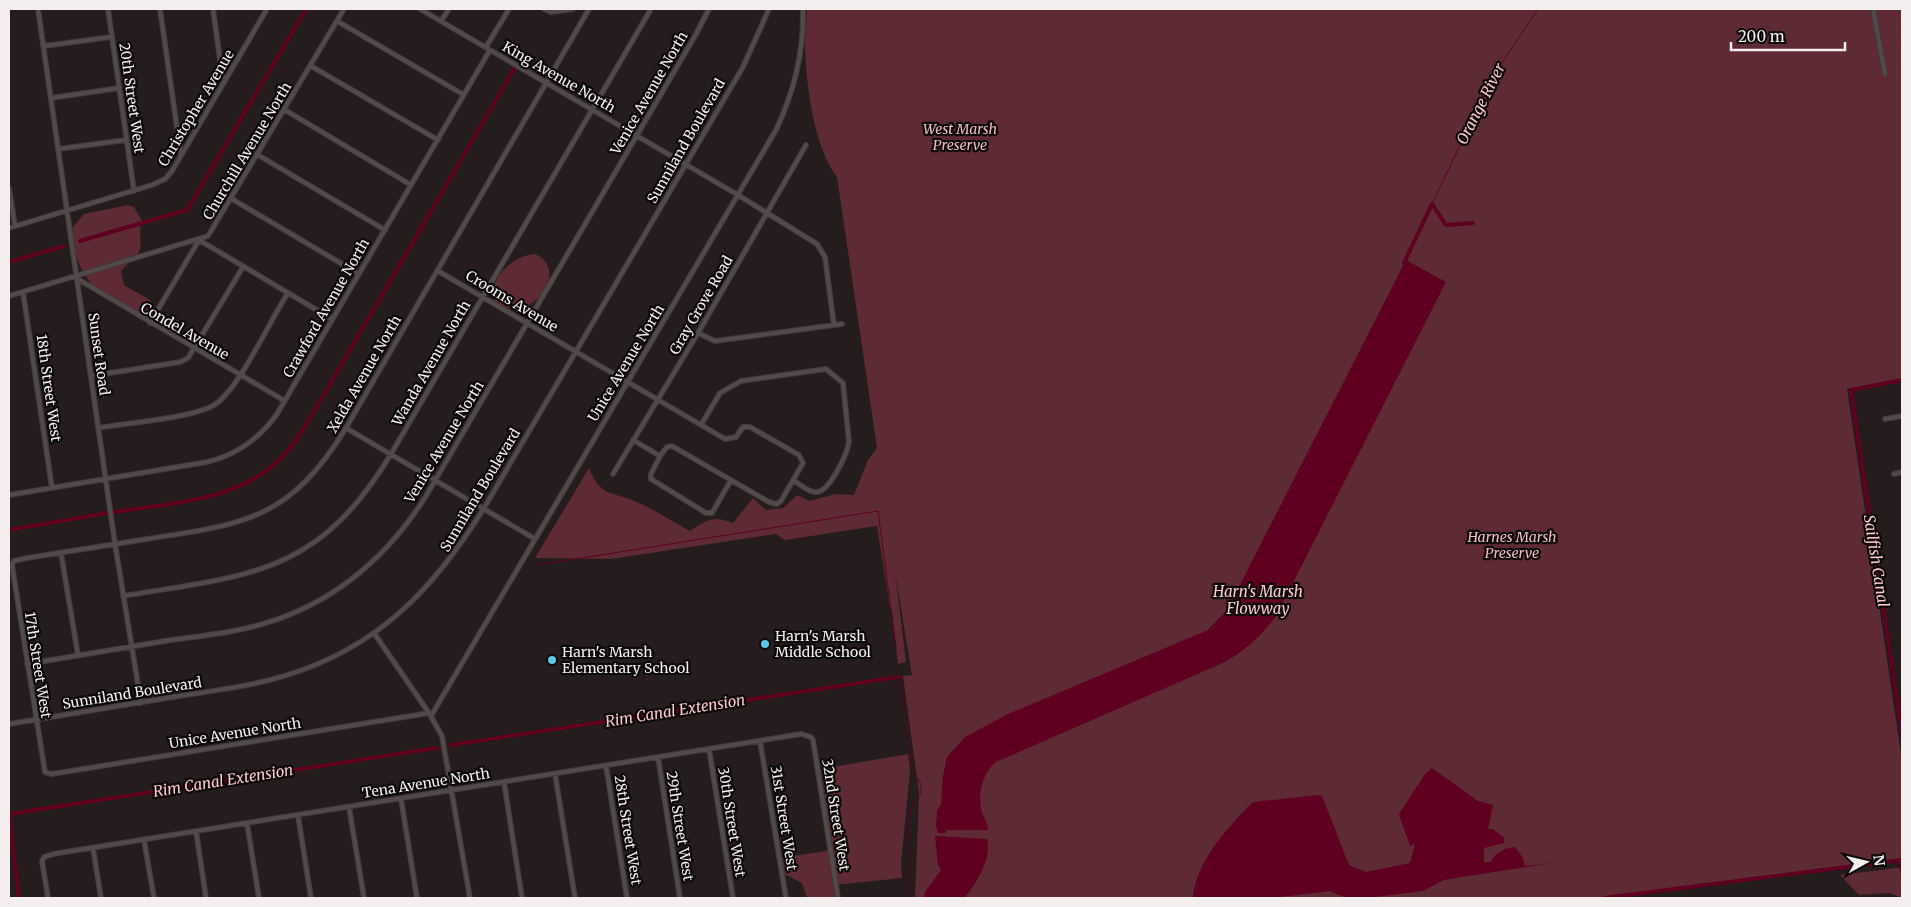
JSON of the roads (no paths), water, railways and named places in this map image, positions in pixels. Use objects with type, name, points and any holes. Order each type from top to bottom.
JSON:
[{"type":"street","name":"Sunset Road","points":[[38,9],[115,544],[141,702]]},
{"type":"street","name":"20th Street West","points":[[108,9],[134,191]]},
{"type":"street","points":[[160,9],[181,156]]},
{"type":"street","points":[[213,9],[222,74],[226,78]]},
{"type":"street","name":"Christopher Avenue","points":[[9,228],[134,191],[165,179],[181,156],[267,9]]},
{"type":"street","name":"Churchill Avenue North","points":[[9,296],[76,278],[199,240],[212,233],[344,9]]},
{"type":"street","name":"King Avenue North","points":[[420,9],[767,212],[817,244],[826,257],[834,325]]},
{"type":"street","points":[[441,21],[449,9]]},
{"type":"street","points":[[486,47],[509,9]]},
{"type":"street","points":[[544,9],[551,12],[573,9]]},
{"type":"street","name":"Xelda Avenue North","points":[[14,561],[220,527],[262,513],[288,498],[307,481],[326,459],[346,428],[589,9]]},
{"type":"street","name":"Wanda Avenue North","points":[[123,596],[234,578],[274,565],[320,539],[346,517],[364,496],[390,454],[651,9]]},
{"type":"street","name":"Venice Avenue North","points":[[27,664],[253,626],[287,616],[316,602],[355,577],[386,549],[408,523],[435,480],[637,136],[709,9]]},
{"type":"street","name":"Sunniland Boulevard","points":[[9,724],[245,686],[284,676],[329,659],[374,633],[408,606],[437,578],[462,544],[484,508],[751,52],[769,9]]},
{"type":"street","name":"Unice Avenue North","points":[[46,772],[61,772],[430,714],[776,130],[788,102],[800,58],[803,9]]},
{"type":"street","points":[[1873,9],[1885,74]]},
{"type":"street","points":[[337,21],[464,95]]},
{"type":"street","points":[[44,46],[112,37]]},
{"type":"street","name":"Crawford Avenue North","points":[[9,495],[200,464],[226,457],[260,435],[284,401],[490,50]]},
{"type":"street","points":[[311,66],[438,140]]},
{"type":"street","points":[[51,98],[119,88]]},
{"type":"street","points":[[285,110],[411,185]]},
{"type":"street","points":[[58,149],[126,140]]},
{"type":"street","name":"Gray Grove Road","points":[[613,474],[698,333],[806,145]]},
{"type":"street","points":[[258,155],[385,230]]},
{"type":"street","points":[[9,188],[16,226]]},
{"type":"street","points":[[232,200],[359,274]]},
{"type":"street","points":[[150,323],[199,240],[332,319]]},
{"type":"street","points":[[91,376],[180,362],[191,356],[243,267]]},
{"type":"street","name":"Crooms Avenue","points":[[438,270],[657,401],[725,439],[731,440],[736,437],[743,427],[750,427],[799,455],[803,463],[794,481]]},
{"type":"street","name":"Condel Avenue","points":[[76,278],[284,401]]},
{"type":"street","name":"18th Street West","points":[[23,292],[52,488]]},
{"type":"street","points":[[98,428],[207,408],[224,397],[288,293]]},
{"type":"street","points":[[698,333],[715,341],[842,324]]},
{"type":"street","points":[[701,425],[720,393],[740,381],[826,369],[843,383],[849,442],[848,450],[827,487],[821,492],[813,492],[794,481],[781,502],[776,504],[672,446],[667,447],[660,456],[651,474],[652,479],[706,513],[712,512],[717,508],[731,480]]},
{"type":"street","points":[[1884,419],[1902,416]]},
{"type":"street","points":[[346,428],[535,539]]},
{"type":"street","points":[[634,440],[660,456]]},
{"type":"street","points":[[1894,474],[1902,472]]},
{"type":"street","points":[[62,553],[78,656]]},
{"type":"street","name":"17th Street West","points":[[14,561],[12,565],[13,579],[46,772]]},
{"type":"street","points":[[374,633],[430,714],[445,745],[470,898]]},
{"type":"street","name":"Tena Avenue North","points":[[48,898],[42,861],[44,857],[801,734],[811,736]]},
{"type":"street","name":"32nd Street West","points":[[811,736],[838,898]]},
{"type":"street","name":"31st Street West","points":[[760,741],[786,898]]},
{"type":"street","name":"30th Street West","points":[[709,749],[733,898]]},
{"type":"street","name":"29th Street West","points":[[658,757],[680,898]]},
{"type":"street","name":"28th Street West","points":[[606,766],[628,898]]},
{"type":"street","points":[[555,774],[575,898]]},
{"type":"street","points":[[504,782],[522,898]]},
{"type":"street","points":[[401,798],[417,898]]},
{"type":"street","points":[[349,807],[364,898]]},
{"type":"street","points":[[298,815],[312,898]]},
{"type":"street","points":[[247,823],[259,898]]},
{"type":"street","points":[[196,831],[206,898]]},
{"type":"street","points":[[144,840],[154,898]]},
{"type":"street","points":[[93,848],[101,898]]},
{"type":"water","name":"Harn's Marsh Flowway","points":[[1406,260],[1446,282],[1271,623],[1247,647],[1225,662],[996,762],[987,772],[980,793],[981,808],[988,830],[946,830],[946,833],[938,833],[936,826],[937,811],[941,804],[943,776],[947,757],[965,737],[1008,714],[1208,630],[1227,610]]},
{"type":"water","points":[[1432,768],[1478,801],[1493,805],[1488,829],[1493,829],[1504,838],[1504,843],[1484,848],[1484,862],[1491,862],[1501,851],[1515,847],[1523,858],[1525,866],[1552,863],[1444,880],[1423,891],[1366,898],[1347,898],[1329,891],[1272,898],[1193,898],[1195,884],[1207,858],[1224,834],[1253,802],[1320,795],[1349,865],[1366,872],[1410,863],[1415,844],[1410,846],[1399,814],[1425,774]]},
{"type":"water","points":[[935,836],[987,839],[988,847],[985,863],[965,898],[924,898],[925,892],[941,870],[938,864]]},
{"type":"waterway","points":[[80,241],[187,210],[306,9]]},
{"type":"waterway","name":"Orange River","points":[[1432,204],[1493,76],[1538,9]]},
{"type":"waterway","points":[[114,512],[179,503],[222,493],[243,485],[262,474],[283,456],[309,420],[514,69]]},
{"type":"waterway","points":[[1432,204],[1446,225],[1473,223]]},
{"type":"waterway","points":[[1404,263],[1432,204]]},
{"type":"waterway","points":[[9,262],[64,246]]},
{"type":"waterway","name":"Sailfish Canal","points":[[1902,380],[1851,390],[1902,733]]},
{"type":"waterway","points":[[538,565],[878,511],[896,648]]},
{"type":"waterway","points":[[9,530],[107,513]]},
{"type":"waterway","points":[[899,677],[913,772],[921,784],[921,794],[914,803],[909,816],[908,898]]},
{"type":"waterway","name":"Rim Canal Extension","points":[[451,745],[899,677]]},
{"type":"waterway","name":"Rim Canal Extension","points":[[9,814],[437,748]]},
{"type":"waterway","points":[[9,815],[19,898]]},
{"type":"waterway","points":[[1900,860],[1902,872]]},
{"type":"waterway","points":[[1604,898],[1902,860]]},
{"type":"place","name":"Harn's Marsh Middle School","points":[[765,644]]},
{"type":"place","name":"Harn's Marsh Elementary School","points":[[552,660]]},
{"type":"park label","name":"West Marsh Preserve","points":[[960,138]]},
{"type":"park label","name":"Harnes Marsh Preserve","points":[[1512,546]]}]
